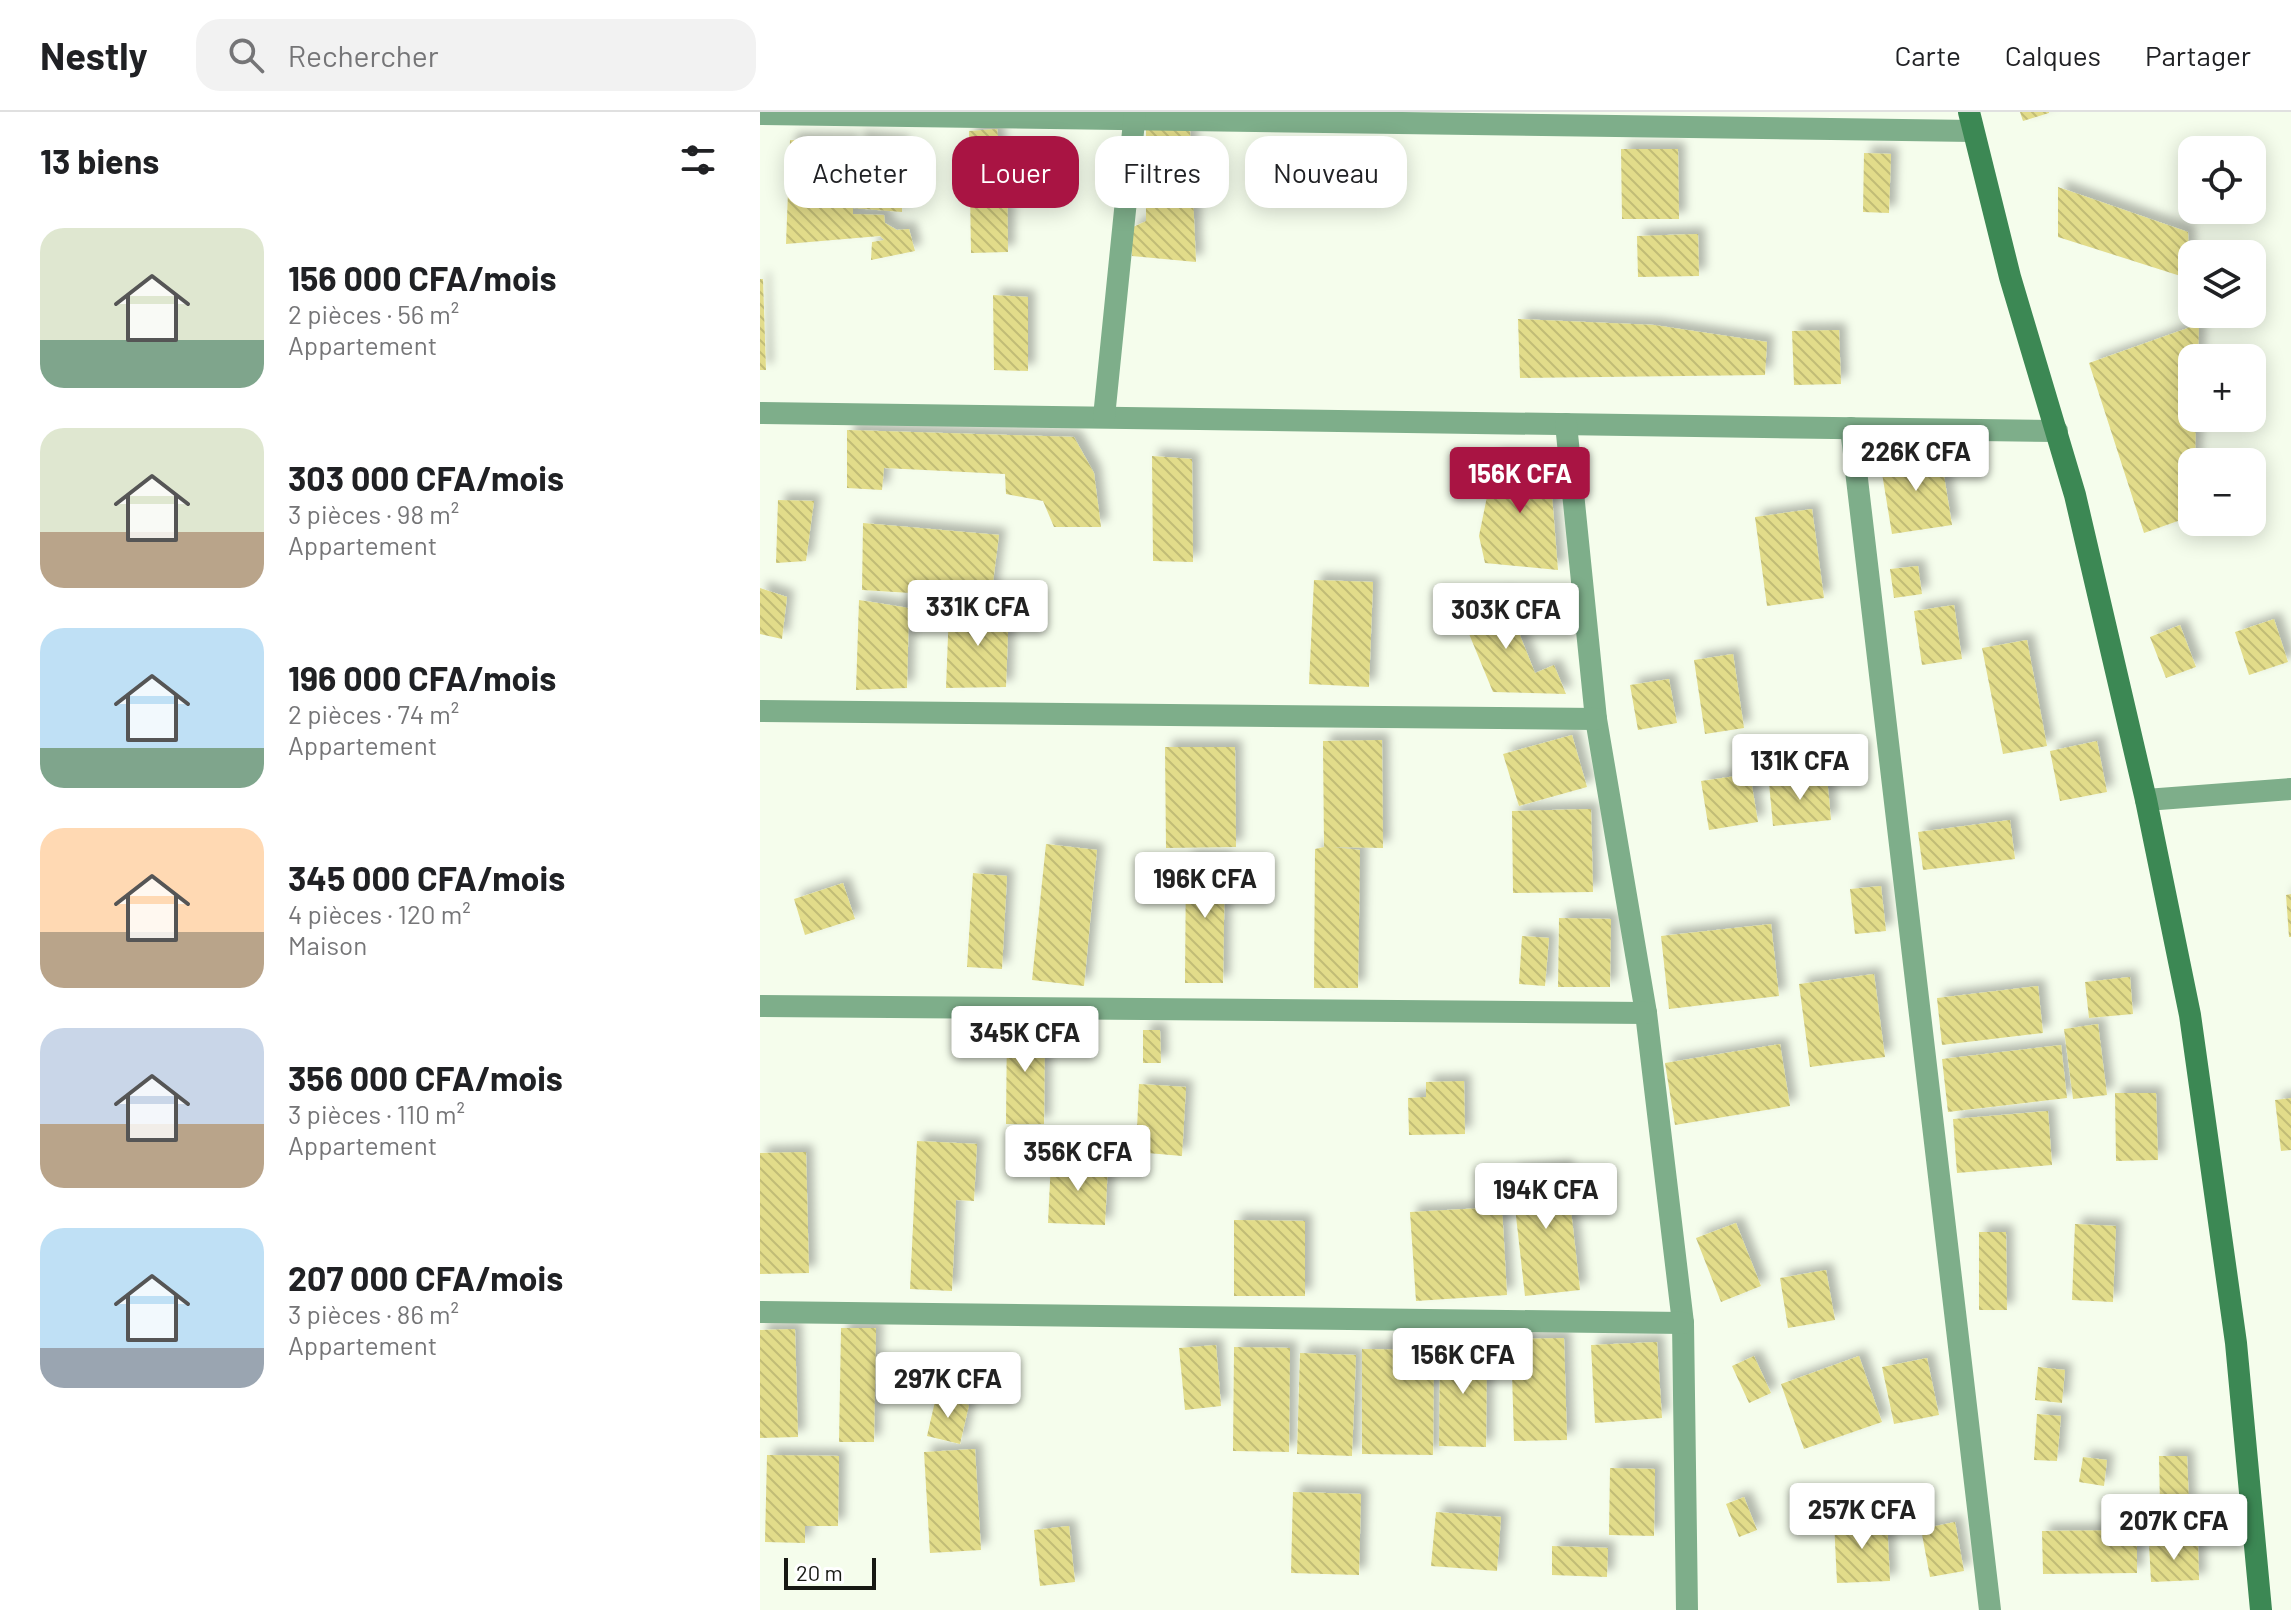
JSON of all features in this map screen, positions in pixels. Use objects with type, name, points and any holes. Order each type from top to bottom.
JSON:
[{"type":"main road","points":[[1971,121],[2010,277],[2075,495],[2146,800],[2190,1015],[2236,1343],[2261,1610]]},
{"type":"street","points":[[760,114],[1971,121]]},
{"type":"street","points":[[1104,417],[1135,116]]},
{"type":"street","points":[[760,413],[2057,431]]},
{"type":"street","points":[[1566,424],[1596,719],[1646,1013],[1683,1323],[1687,1610]]},
{"type":"street","points":[[1851,428],[1990,1610]]},
{"type":"street","points":[[760,711],[1596,719]]},
{"type":"street","points":[[2146,800],[2291,789]]},
{"type":"street","points":[[760,1006],[1646,1013]]},
{"type":"street","points":[[760,1312],[1683,1323]]},
{"type":"building","points":[[2020,112],[2049,112],[2049,113],[2023,121]]},
{"type":"building","points":[[1146,127],[1190,130],[1190,136],[1146,136]]},
{"type":"building","points":[[997,129],[998,136],[969,136],[969,131]]},
{"type":"building","points":[[1621,149],[1678,149],[1679,219],[1622,219]]},
{"type":"building","points":[[1864,153],[1891,154],[1889,213],[1863,212]]},
{"type":"building","points":[[2058,187],[2188,232],[2188,240],[2178,240],[2178,275],[2058,237]]},
{"type":"building","points":[[787,208],[853,208],[853,214],[884,215],[885,223],[897,230],[909,229],[915,251],[871,260],[872,242],[884,240],[880,236],[786,244]]},
{"type":"building","points":[[853,208],[902,208],[902,212]]},
{"type":"building","points":[[970,208],[1008,208],[1008,252],[971,253]]},
{"type":"building","points":[[1146,208],[1194,208],[1196,262],[1132,256],[1131,228],[1146,221]]},
{"type":"building","points":[[1698,234],[1699,276],[1638,277],[1637,236]]},
{"type":"building","points":[[760,279],[763,279],[766,370],[760,370]]},
{"type":"building","points":[[993,295],[1028,297],[1028,371],[994,370]]},
{"type":"building","points":[[1518,319],[1654,325],[1767,342],[1765,375],[1520,378]]},
{"type":"building","points":[[2188,328],[2199,328],[2198,344],[2178,344],[2178,432],[2196,432],[2195,448],[2178,448],[2178,521],[2144,533],[2089,363]]},
{"type":"building","points":[[1839,330],[1841,384],[1794,385],[1792,331]]},
{"type":"building","points":[[847,430],[1074,437],[1094,473],[1101,527],[1054,527],[1043,501],[1006,494],[1005,474],[884,468],[882,490],[847,488]]},
{"type":"building","points":[[1940,451],[1952,525],[1892,534],[1880,461]]},
{"type":"building","points":[[1152,456],[1192,459],[1193,562],[1153,561]]},
{"type":"building","points":[[1495,457],[1549,458],[1558,570],[1485,563],[1479,536]]},
{"type":"building","points":[[778,500],[814,501],[806,561],[776,563]]},
{"type":"building","points":[[1812,509],[1824,598],[1767,606],[1755,517]]},
{"type":"building","points":[[863,523],[999,535],[991,598],[862,590]]},
{"type":"building","points":[[1918,566],[1922,594],[1894,598],[1890,569]]},
{"type":"building","points":[[1314,580],[1373,582],[1369,687],[1309,684]]},
{"type":"building","points":[[760,588],[787,597],[782,639],[760,634]]},
{"type":"building","points":[[1504,595],[1535,673],[1554,665],[1566,694],[1493,692],[1460,612]]},
{"type":"building","points":[[859,600],[909,608],[907,688],[856,690]]},
{"type":"building","points":[[1009,605],[1006,687],[946,688],[949,610]]},
{"type":"building","points":[[1954,605],[1962,659],[1922,665],[1914,611]]},
{"type":"building","points":[[2274,619],[2288,662],[2249,675],[2235,632]]},
{"type":"building","points":[[2180,625],[2196,667],[2166,678],[2150,637]]},
{"type":"building","points":[[2027,640],[2047,746],[2003,754],[1982,648]]},
{"type":"building","points":[[1733,654],[1744,728],[1705,734],[1694,660]]},
{"type":"building","points":[[1669,679],[1677,723],[1638,730],[1630,685]]},
{"type":"building","points":[[1572,735],[1587,787],[1519,806],[1503,754]]},
{"type":"building","points":[[1382,740],[1383,848],[1333,847],[1360,850],[1358,988],[1314,988],[1315,849],[1324,847],[1323,741]]},
{"type":"building","points":[[2097,741],[2107,792],[2060,801],[2050,751]]},
{"type":"building","points":[[1165,747],[1235,747],[1236,847],[1166,848]]},
{"type":"building","points":[[1750,774],[1758,822],[1709,830],[1701,781]]},
{"type":"building","points":[[1827,777],[1831,820],[1773,826],[1769,783]]},
{"type":"building","points":[[1591,809],[1593,892],[1513,893],[1512,811]]},
{"type":"building","points":[[2010,820],[2015,859],[1923,870],[1918,832]]},
{"type":"building","points":[[1046,844],[1097,850],[1084,986],[1032,980]]},
{"type":"building","points":[[1186,858],[1225,859],[1223,983],[1185,983]]},
{"type":"building","points":[[973,873],[1007,876],[1002,969],[967,967]]},
{"type":"building","points":[[843,883],[855,919],[805,935],[794,899]]},
{"type":"building","points":[[1881,886],[1886,931],[1855,934],[1850,889]]},
{"type":"building","points":[[2291,894],[2291,937],[2289,937],[2286,895]]},
{"type":"building","points":[[1559,918],[1611,919],[1610,987],[1558,987]]},
{"type":"building","points":[[1771,924],[1779,996],[1669,1009],[1661,936]]},
{"type":"building","points":[[1522,936],[1549,938],[1545,986],[1519,984]]},
{"type":"building","points":[[1874,974],[1885,1057],[1810,1067],[1799,984]]},
{"type":"building","points":[[2130,977],[2133,1014],[2089,1018],[2085,982]]},
{"type":"building","points":[[2038,986],[2043,1033],[1942,1045],[1937,998]]},
{"type":"building","points":[[1007,1024],[1045,1025],[1044,1124],[1006,1124]]},
{"type":"building","points":[[2098,1024],[2107,1095],[2073,1099],[2064,1029]]},
{"type":"building","points":[[1143,1030],[1160,1030],[1161,1063],[1143,1063]]},
{"type":"building","points":[[1780,1044],[1790,1106],[1675,1125],[1665,1063]]},
{"type":"building","points":[[2061,1045],[2067,1098],[1948,1112],[1942,1059]]},
{"type":"building","points":[[1464,1081],[1465,1134],[1409,1135],[1408,1098],[1426,1097],[1426,1082]]},
{"type":"building","points":[[1139,1084],[1186,1087],[1182,1156],[1136,1152]]},
{"type":"building","points":[[2115,1093],[2156,1093],[2158,1160],[2116,1161]]},
{"type":"building","points":[[2291,1098],[2291,1150],[2281,1151],[2275,1100]]},
{"type":"building","points":[[2048,1111],[2052,1165],[1957,1173],[1953,1119]]},
{"type":"building","points":[[917,1141],[977,1144],[974,1201],[956,1200],[952,1291],[910,1289]]},
{"type":"building","points":[[806,1152],[809,1273],[760,1274],[760,1153]]},
{"type":"building","points":[[1051,1161],[1108,1164],[1105,1225],[1048,1223]]},
{"type":"building","points":[[1566,1166],[1580,1290],[1525,1296],[1511,1172]]},
{"type":"building","points":[[1502,1207],[1507,1295],[1416,1301],[1410,1212]]},
{"type":"building","points":[[1234,1220],[1305,1221],[1305,1296],[1234,1296]]},
{"type":"building","points":[[1736,1223],[1761,1286],[1721,1302],[1696,1238]]},
{"type":"building","points":[[2075,1224],[2116,1226],[2113,1302],[2072,1300]]},
{"type":"building","points":[[1979,1232],[2006,1232],[2007,1310],[1979,1310]]},
{"type":"building","points":[[1826,1270],[1835,1320],[1788,1328],[1780,1278]]},
{"type":"building","points":[[841,1328],[876,1328],[874,1442],[839,1442]]},
{"type":"building","points":[[795,1329],[798,1437],[760,1438],[760,1330]]},
{"type":"building","points":[[1564,1338],[1567,1440],[1514,1441],[1511,1339]]},
{"type":"building","points":[[1657,1342],[1662,1418],[1595,1423],[1591,1345]]},
{"type":"building","points":[[1440,1344],[1487,1345],[1486,1447],[1439,1446]]},
{"type":"building","points":[[1216,1345],[1221,1406],[1185,1410],[1179,1348]]},
{"type":"building","points":[[1234,1347],[1290,1348],[1289,1452],[1233,1451]]},
{"type":"building","points":[[1362,1349],[1434,1350],[1433,1455],[1362,1454]]},
{"type":"building","points":[[1300,1353],[1356,1355],[1352,1456],[1297,1454]]},
{"type":"building","points":[[1754,1356],[1771,1393],[1749,1403],[1732,1366]]},
{"type":"building","points":[[1859,1356],[1882,1422],[1804,1449],[1781,1384]]},
{"type":"building","points":[[1927,1358],[1939,1415],[1894,1424],[1882,1367]]},
{"type":"building","points":[[2038,1367],[2065,1370],[2062,1403],[2035,1400]]},
{"type":"building","points":[[936,1397],[969,1405],[960,1444],[927,1436]]},
{"type":"building","points":[[2037,1414],[2061,1416],[2057,1461],[2034,1460]]},
{"type":"building","points":[[975,1449],[981,1550],[930,1553],[924,1452]]},
{"type":"building","points":[[767,1455],[839,1456],[838,1526],[805,1526],[805,1543],[765,1542]]},
{"type":"building","points":[[2159,1456],[2187,1456],[2189,1504],[2160,1505]]},
{"type":"building","points":[[2083,1457],[2107,1460],[2104,1486],[2079,1482]]},
{"type":"building","points":[[1610,1468],[1655,1469],[1654,1536],[1609,1535]]},
{"type":"building","points":[[1293,1492],[1361,1494],[1359,1575],[1291,1573]]},
{"type":"building","points":[[1744,1497],[1757,1530],[1739,1537],[1726,1504]]},
{"type":"building","points":[[1436,1512],[1501,1517],[1497,1571],[1431,1566]]},
{"type":"building","points":[[1887,1519],[1890,1581],[1837,1583],[1834,1521]]},
{"type":"building","points":[[1955,1522],[1964,1571],[1930,1577],[1921,1529]]},
{"type":"building","points":[[1069,1526],[1075,1582],[1040,1586],[1034,1530]]},
{"type":"building","points":[[2137,1530],[2137,1573],[2043,1574],[2042,1531]]},
{"type":"building","points":[[2198,1542],[2199,1580],[2151,1582],[2149,1544]]},
{"type":"building","points":[[1552,1546],[1608,1548],[1607,1577],[1552,1575]]}]
